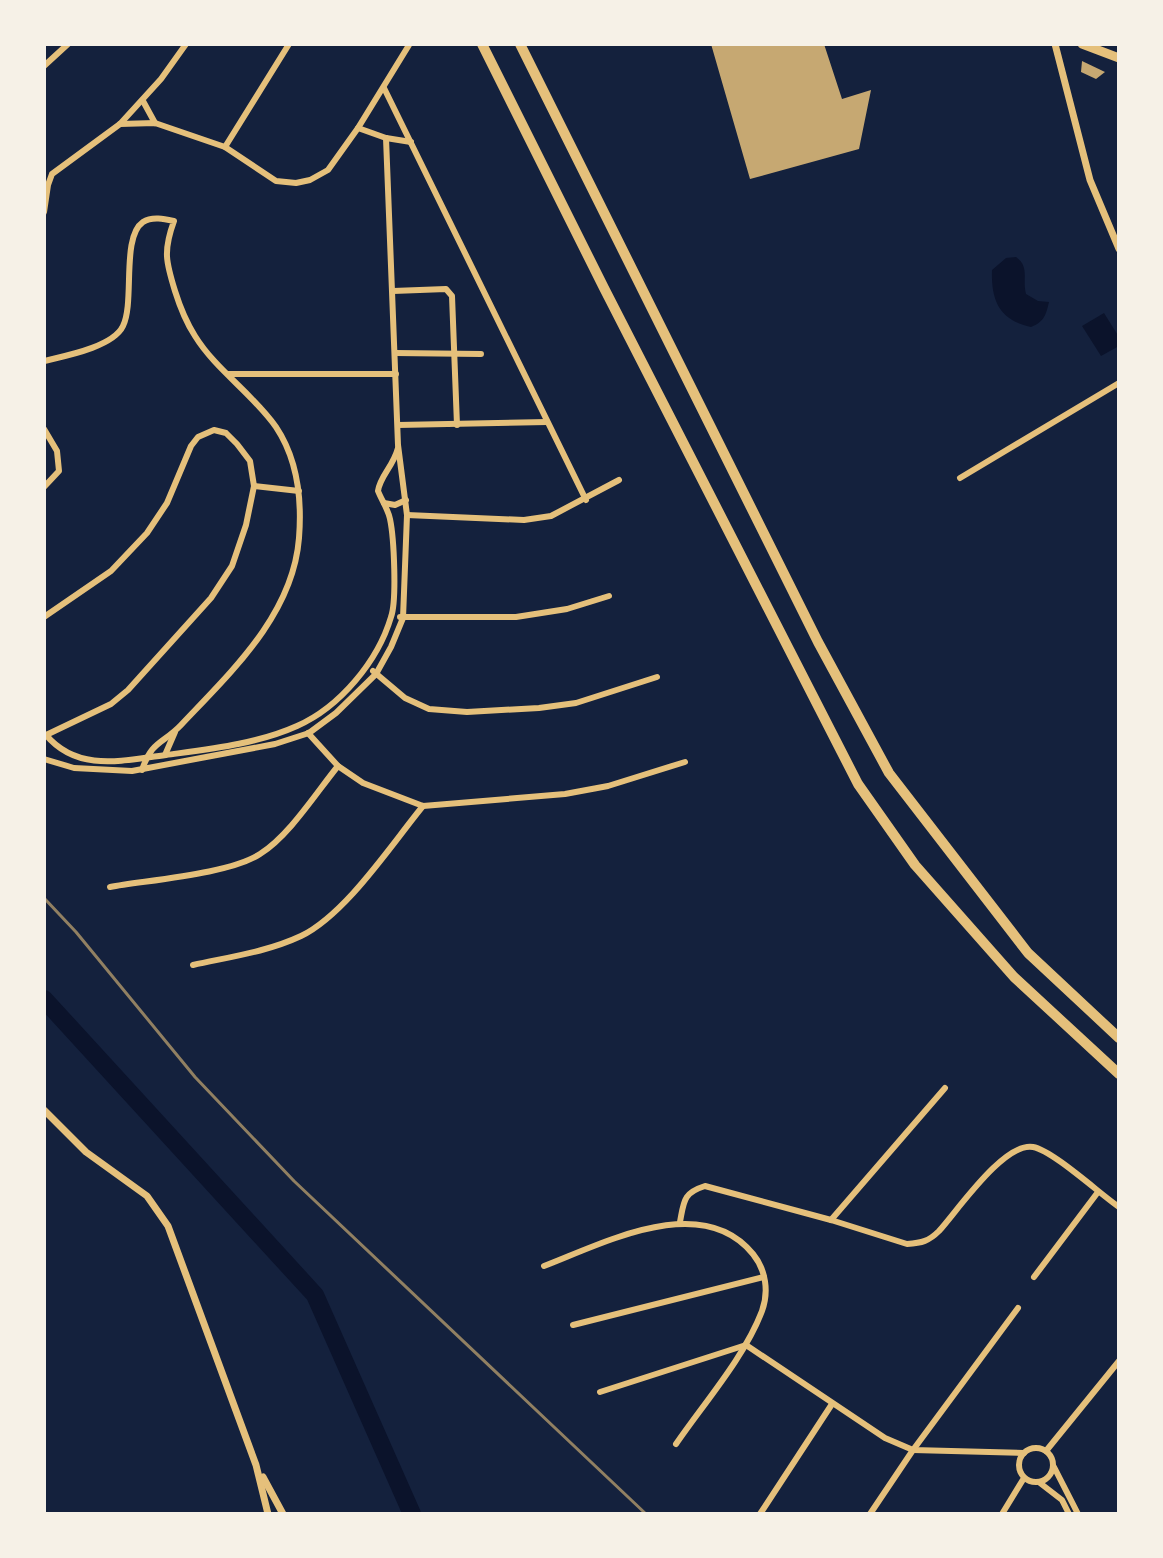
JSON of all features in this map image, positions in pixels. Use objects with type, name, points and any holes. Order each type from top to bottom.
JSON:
[{"type":"highway","points":[[482,44],[858,784],[915,865],[1014,977],[1119,1074]]},
{"type":"highway","points":[[520,44],[818,642],[889,773],[1028,953],[1119,1038]]},
{"type":"main road","points":[[1082,44],[1119,58]]},
{"type":"street","points":[[44,66],[68,44]]},
{"type":"street","points":[[44,212],[52,174],[120,124],[143,101],[186,44]]},
{"type":"street","points":[[225,147],[289,44]]},
{"type":"street","points":[[120,124],[155,123],[225,147],[276,181],[296,183],[328,170],[384,88],[409,45]]},
{"type":"street","points":[[1055,46],[1090,180],[1118,243]]},
{"type":"street","points":[[384,88],[586,500]]},
{"type":"street","points":[[143,101],[155,123]]},
{"type":"street","points":[[358,128],[386,138],[411,142]]},
{"type":"street","points":[[44,759],[74,768],[100,771],[142,770],[275,744],[309,733],[336,713],[376,674],[403,618],[407,515],[398,445],[386,138]]},
{"type":"street","points":[[44,361],[96,346],[123,327],[132,246],[137,229],[144,222],[157,218],[174,221],[165,254],[186,319],[196,338],[275,427],[293,464],[299,491],[299,541],[291,578],[277,612],[259,637],[175,731],[161,766]]},
{"type":"street","points":[[393,291],[446,289],[452,296],[457,425]]},
{"type":"street","points":[[395,353],[481,354]]},
{"type":"street","points":[[228,374],[396,374]]},
{"type":"street","points":[[960,478],[1119,383]]},
{"type":"street","points":[[398,425],[547,422]]},
{"type":"street","points":[[44,429],[59,460],[59,471],[44,487]]},
{"type":"street","points":[[44,617],[111,571],[147,533],[167,503],[191,446],[198,437],[214,430],[226,433],[250,461],[254,486],[246,525],[232,566],[211,598],[128,690],[111,704],[45,736],[65,752],[82,759],[122,762],[252,740],[301,724],[326,708],[367,666],[392,615],[391,527],[378,491],[392,466],[398,445]]},
{"type":"street","points":[[383,479],[394,477],[404,482]]},
{"type":"street","points":[[407,515],[524,520],[551,516],[619,480]]},
{"type":"street","points":[[254,486],[299,491]]},
{"type":"street","points":[[384,503],[395,505],[406,500]]},
{"type":"street","points":[[392,615],[403,618],[516,617],[567,609],[609,596]]},
{"type":"street","points":[[367,666],[405,698],[429,709],[467,712],[576,703],[657,677]]},
{"type":"street","points":[[301,724],[338,766],[363,783],[423,806],[565,794],[608,786],[685,762]]},
{"type":"street","points":[[142,770],[146,758],[162,738],[175,731]]},
{"type":"street","points":[[110,887],[216,869],[243,863],[262,854],[281,836],[338,766]]},
{"type":"street","points":[[193,965],[272,948],[303,935],[321,923],[342,904],[423,806]]},
{"type":"street","points":[[831,1220],[945,1088]]},
{"type":"street","points":[[44,1110],[86,1152],[147,1196],[168,1226],[256,1465],[268,1514]]},
{"type":"street","points":[[680,1222],[685,1198],[692,1190],[705,1186],[907,1244],[930,1240],[997,1163],[1011,1151],[1022,1147],[1034,1147],[1049,1155],[1119,1207]]},
{"type":"street","points":[[1034,1277],[1098,1192]]},
{"type":"street","points":[[544,1266],[614,1240],[680,1222],[732,1234],[760,1262],[764,1277],[764,1303],[746,1345],[676,1444]]},
{"type":"street","points":[[573,1325],[764,1277]]},
{"type":"street","points":[[870,1514],[913,1450],[1018,1308]]},
{"type":"street","points":[[600,1392],[746,1345],[885,1438],[913,1450],[1024,1453],[1035,1448],[1046,1451],[1078,1514]]},
{"type":"street","points":[[1046,1451],[1119,1361]]},
{"type":"street","points":[[760,1514],[832,1404]]},
{"type":"street","points":[[1024,1453],[1019,1469],[1024,1478],[1040,1483],[1062,1500],[1069,1514]]},
{"type":"street","points":[[256,1465],[283,1514]]},
{"type":"street","points":[[1040,1483],[1049,1477],[1054,1466]]},
{"type":"street","points":[[1002,1514],[1024,1478]]},
{"type":"water","points":[[1016,257],[1023,265],[1026,294],[1038,301],[1049,302],[1044,318],[1031,327],[1004,314],[993,291],[992,270],[1006,258]]},
{"type":"water","points":[[1104,313],[1119,337],[1119,346],[1101,356],[1082,326]]},
{"type":"building","points":[[711,44],[824,44],[842,99],[871,90],[859,149],[750,179]]},
{"type":"building","points":[[1082,61],[1105,72],[1096,79],[1081,72]]},
{"type":"waterway","points":[[44,999],[315,1295],[412,1514]]},
{"type":"railway","points":[[44,898],[76,932],[195,1077],[294,1181],[646,1514]]}]
